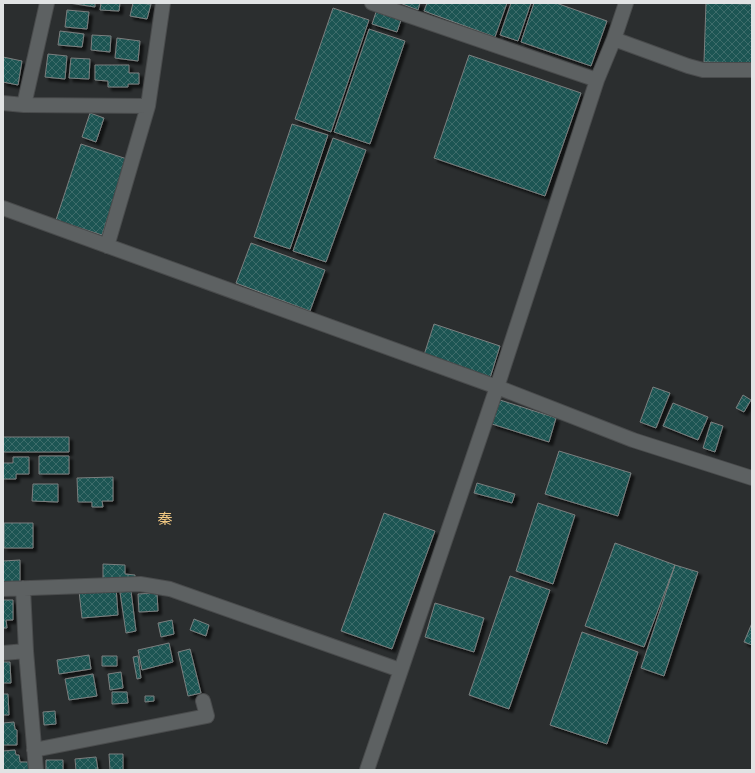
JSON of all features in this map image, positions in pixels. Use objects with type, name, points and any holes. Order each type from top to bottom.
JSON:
[{"type":"street","points":[[24,105],[47,3]]},
{"type":"street","points":[[107,246],[148,106],[163,3]]},
{"type":"street","points":[[372,3],[597,80]]},
{"type":"street","points":[[367,770],[497,387],[597,80],[614,39],[626,3]]},
{"type":"street","points":[[614,39],[703,70],[752,70]]},
{"type":"street","points":[[3,104],[148,106]]},
{"type":"street","points":[[3,208],[497,387],[634,440],[752,478]]},
{"type":"street","points":[[3,589],[140,584],[170,589],[400,670]]},
{"type":"street","points":[[23,588],[26,651],[36,770]]},
{"type":"street","points":[[3,653],[26,651]]},
{"type":"street","points":[[34,750],[207,716],[203,701]]},
{"type":"building","points":[[69,3],[95,3],[95,7]]},
{"type":"building","points":[[101,3],[120,3],[119,11],[100,10]]},
{"type":"building","points":[[133,3],[151,4],[147,19],[130,16]]},
{"type":"building","points":[[400,3],[420,3],[418,10]]},
{"type":"building","points":[[427,3],[507,3],[495,37],[424,11]]},
{"type":"building","points":[[511,3],[531,3],[518,41],[500,35]]},
{"type":"building","points":[[534,3],[556,3],[607,21],[591,66],[521,42]]},
{"type":"building","points":[[706,3],[752,4],[752,63],[704,62]]},
{"type":"building","points":[[333,8],[369,20],[331,132],[295,119]]},
{"type":"building","points":[[67,10],[89,12],[87,29],[65,27]]},
{"type":"building","points":[[376,12],[401,20],[397,32],[372,24]]},
{"type":"building","points":[[369,29],[405,41],[370,144],[334,132]]},
{"type":"building","points":[[60,31],[84,34],[82,47],[58,45]]},
{"type":"building","points":[[92,35],[111,36],[110,52],[91,50]]},
{"type":"building","points":[[117,38],[140,41],[138,61],[115,58]]},
{"type":"building","points":[[48,54],[67,56],[65,79],[45,77]]},
{"type":"building","points":[[469,55],[581,93],[545,196],[434,158]]},
{"type":"building","points":[[3,57],[22,61],[18,85],[3,82]]},
{"type":"building","points":[[71,58],[90,59],[89,79],[69,78]]},
{"type":"building","points":[[95,65],[129,65],[129,73],[139,73],[139,84],[128,84],[128,87],[108,87],[108,81],[95,80]]},
{"type":"building","points":[[90,113],[104,118],[96,142],[82,137]]},
{"type":"building","points":[[292,124],[328,135],[290,249],[254,237]]},
{"type":"building","points":[[333,138],[366,150],[326,262],[293,251]]},
{"type":"building","points":[[81,144],[127,159],[102,235],[56,220]]},
{"type":"building","points":[[251,243],[325,270],[310,311],[236,283]]},
{"type":"building","points":[[434,324],[500,346],[490,378],[424,355]]},
{"type":"building","points":[[653,387],[670,393],[656,428],[640,422]]},
{"type":"building","points":[[743,395],[751,400],[744,412],[736,408]]},
{"type":"building","points":[[500,400],[556,418],[549,442],[492,424]]},
{"type":"building","points":[[673,403],[708,417],[698,440],[663,426]]},
{"type":"building","points":[[711,422],[723,426],[715,452],[703,448]]},
{"type":"building","points":[[3,437],[69,437],[69,452],[3,452]]},
{"type":"building","points":[[559,451],[631,473],[618,516],[545,494]]},
{"type":"building","points":[[39,456],[69,456],[69,474],[39,474]]},
{"type":"building","points":[[13,457],[29,457],[29,474],[16,474],[16,479],[3,479],[3,463],[13,463]]},
{"type":"building","points":[[113,477],[113,501],[102,501],[103,507],[92,507],[92,502],[78,502],[77,478]]},
{"type":"building","points":[[477,483],[515,494],[512,503],[474,493]]},
{"type":"building","points":[[33,484],[58,484],[58,502],[32,501]]},
{"type":"building","points":[[538,503],[575,515],[553,584],[516,571]]},
{"type":"building","points":[[384,513],[435,531],[392,649],[341,631]]},
{"type":"building","points":[[4,523],[33,523],[33,548],[4,548]]},
{"type":"building","points":[[615,543],[675,565],[644,647],[585,626]]},
{"type":"building","points":[[20,560],[20,582],[3,582],[3,561]]},
{"type":"building","points":[[103,564],[125,565],[125,574],[135,575],[135,582],[103,581]]},
{"type":"building","points":[[675,565],[698,572],[664,676],[641,668]]},
{"type":"building","points":[[510,576],[550,590],[509,709],[469,695]]},
{"type":"building","points":[[116,587],[118,615],[82,618],[79,591]]},
{"type":"building","points":[[131,591],[136,631],[126,633],[120,592]]},
{"type":"building","points":[[157,593],[158,611],[139,612],[138,594]]},
{"type":"building","points":[[3,600],[13,600],[13,620],[6,620],[7,628],[3,628]]},
{"type":"building","points":[[435,603],[484,618],[474,652],[425,637]]},
{"type":"building","points":[[194,619],[209,625],[206,636],[190,630]]},
{"type":"building","points":[[172,620],[174,634],[161,637],[158,623]]},
{"type":"building","points":[[752,623],[752,645],[744,642]]},
{"type":"building","points":[[582,632],[638,652],[607,744],[550,725]]},
{"type":"building","points":[[169,643],[173,662],[142,670],[138,650]]},
{"type":"building","points":[[190,649],[201,693],[188,696],[178,652]]},
{"type":"building","points":[[89,655],[91,669],[59,674],[57,660]]},
{"type":"building","points":[[102,656],[117,656],[117,666],[102,666]]},
{"type":"building","points":[[138,656],[141,678],[137,679],[133,657]]},
{"type":"building","points":[[3,662],[10,662],[11,683],[3,683]]},
{"type":"building","points":[[121,672],[123,688],[110,690],[108,674]]},
{"type":"building","points":[[93,674],[97,696],[69,700],[65,679]]},
{"type":"building","points":[[112,692],[127,692],[128,703],[112,704]]},
{"type":"building","points":[[3,694],[8,694],[9,715],[3,715]]},
{"type":"building","points":[[145,696],[154,696],[154,701],[145,702]]},
{"type":"building","points":[[55,711],[56,724],[44,725],[43,712]]},
{"type":"building","points":[[14,722],[15,729],[17,730],[17,745],[3,745],[3,723]]},
{"type":"building","points":[[15,750],[16,755],[19,755],[20,762],[29,762],[29,770],[3,770],[3,751]]},
{"type":"building","points":[[109,754],[123,754],[123,770],[110,770]]},
{"type":"building","points":[[96,757],[98,770],[76,770],[75,759]]},
{"type":"building","points":[[46,760],[63,760],[63,770],[46,770]]},
{"type":"district","name":"秦","points":[[165,518]]}]
